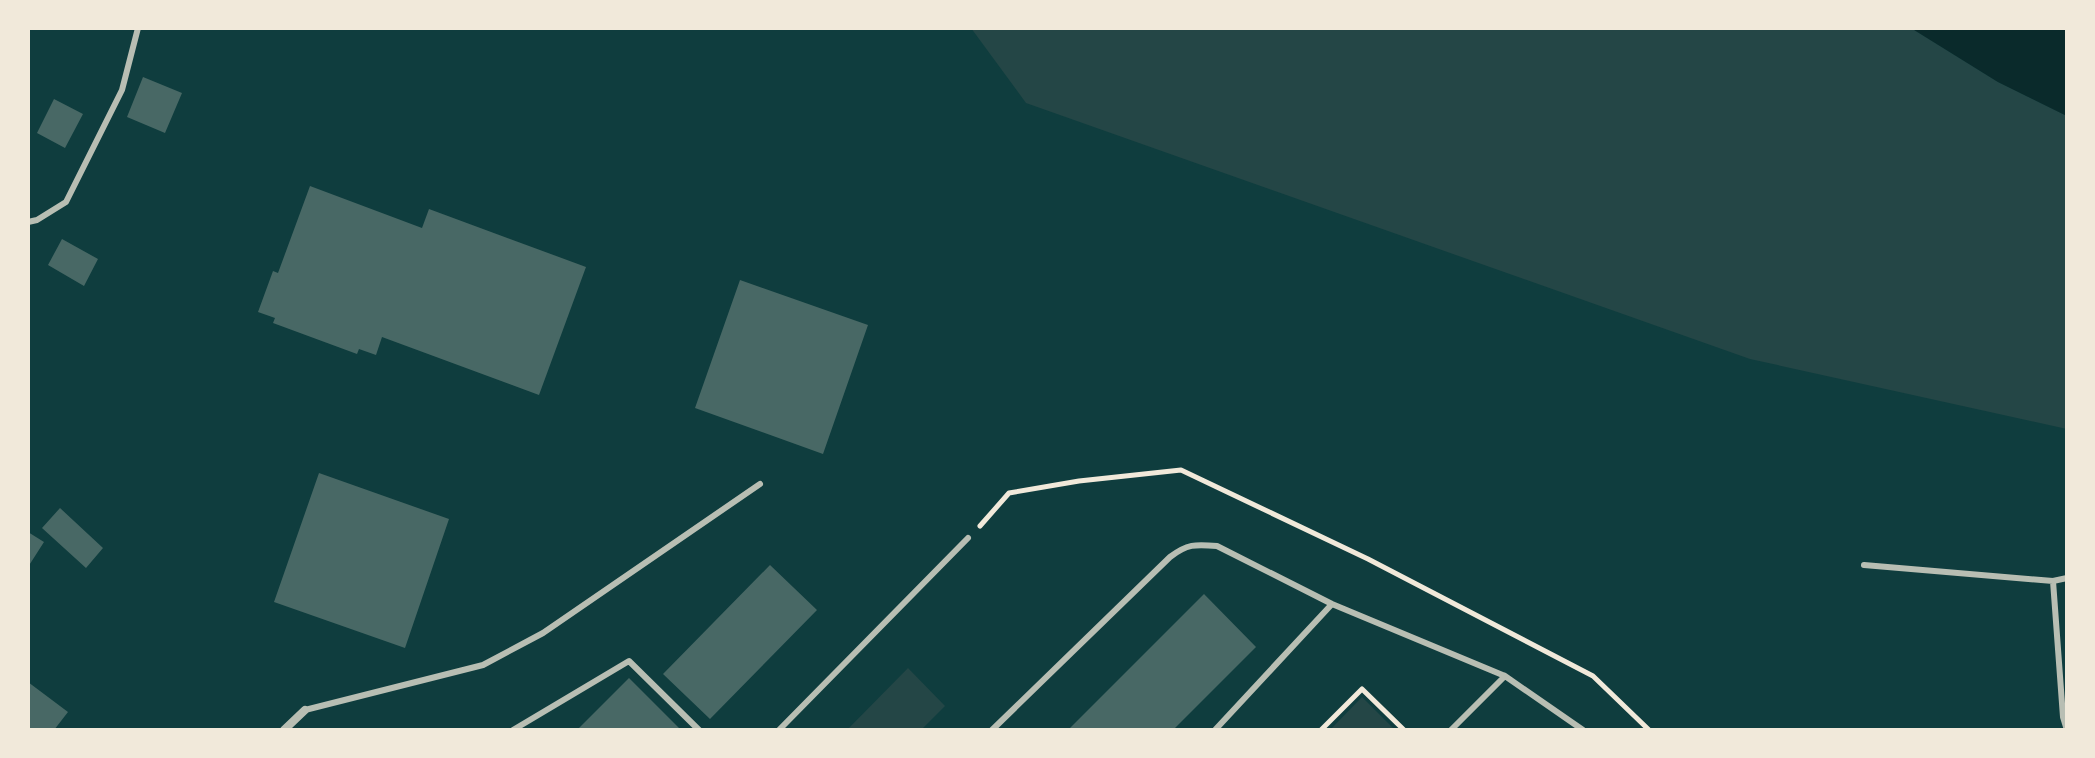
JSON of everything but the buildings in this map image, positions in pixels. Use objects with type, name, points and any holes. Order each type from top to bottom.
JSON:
[{"type":"street","points":[[284,730],[305,710]]},
{"type":"lane","points":[[28,222],[37,220],[66,202],[122,90],[138,28]]},
{"type":"lane","points":[[305,710],[483,665],[543,633],[760,484]]},
{"type":"lane","points":[[779,730],[968,538]]},
{"type":"lane","points":[[992,730],[1170,557],[1183,547],[1197,544],[1217,546],[1332,604],[1505,676],[1583,730]]},
{"type":"lane","points":[[1864,565],[2053,581],[2067,578]]},
{"type":"lane","points":[[2053,581],[2067,730]]},
{"type":"lane","points":[[1215,730],[1332,604]]},
{"type":"lane","points":[[513,730],[629,661],[699,730]]},
{"type":"lane","points":[[1451,730],[1505,676]]},
{"type":"path","points":[[968,538],[1009,493],[1079,481],[1181,470],[1368,559],[1593,676],[1649,730]]},
{"type":"path","points":[[1321,730],[1362,689],[1404,730]]},
{"type":"shaded area","points":[[971,28],[1911,28],[1998,82],[2067,116],[2067,429],[1750,359],[1026,103]]},
{"type":"shaded area","points":[[1911,28],[2067,28],[2067,116],[1998,82]]},
{"type":"shaded area","points":[[908,668],[945,706],[921,730],[847,730]]},
{"type":"shaded area","points":[[1362,697],[1395,730],[1330,730]]}]
